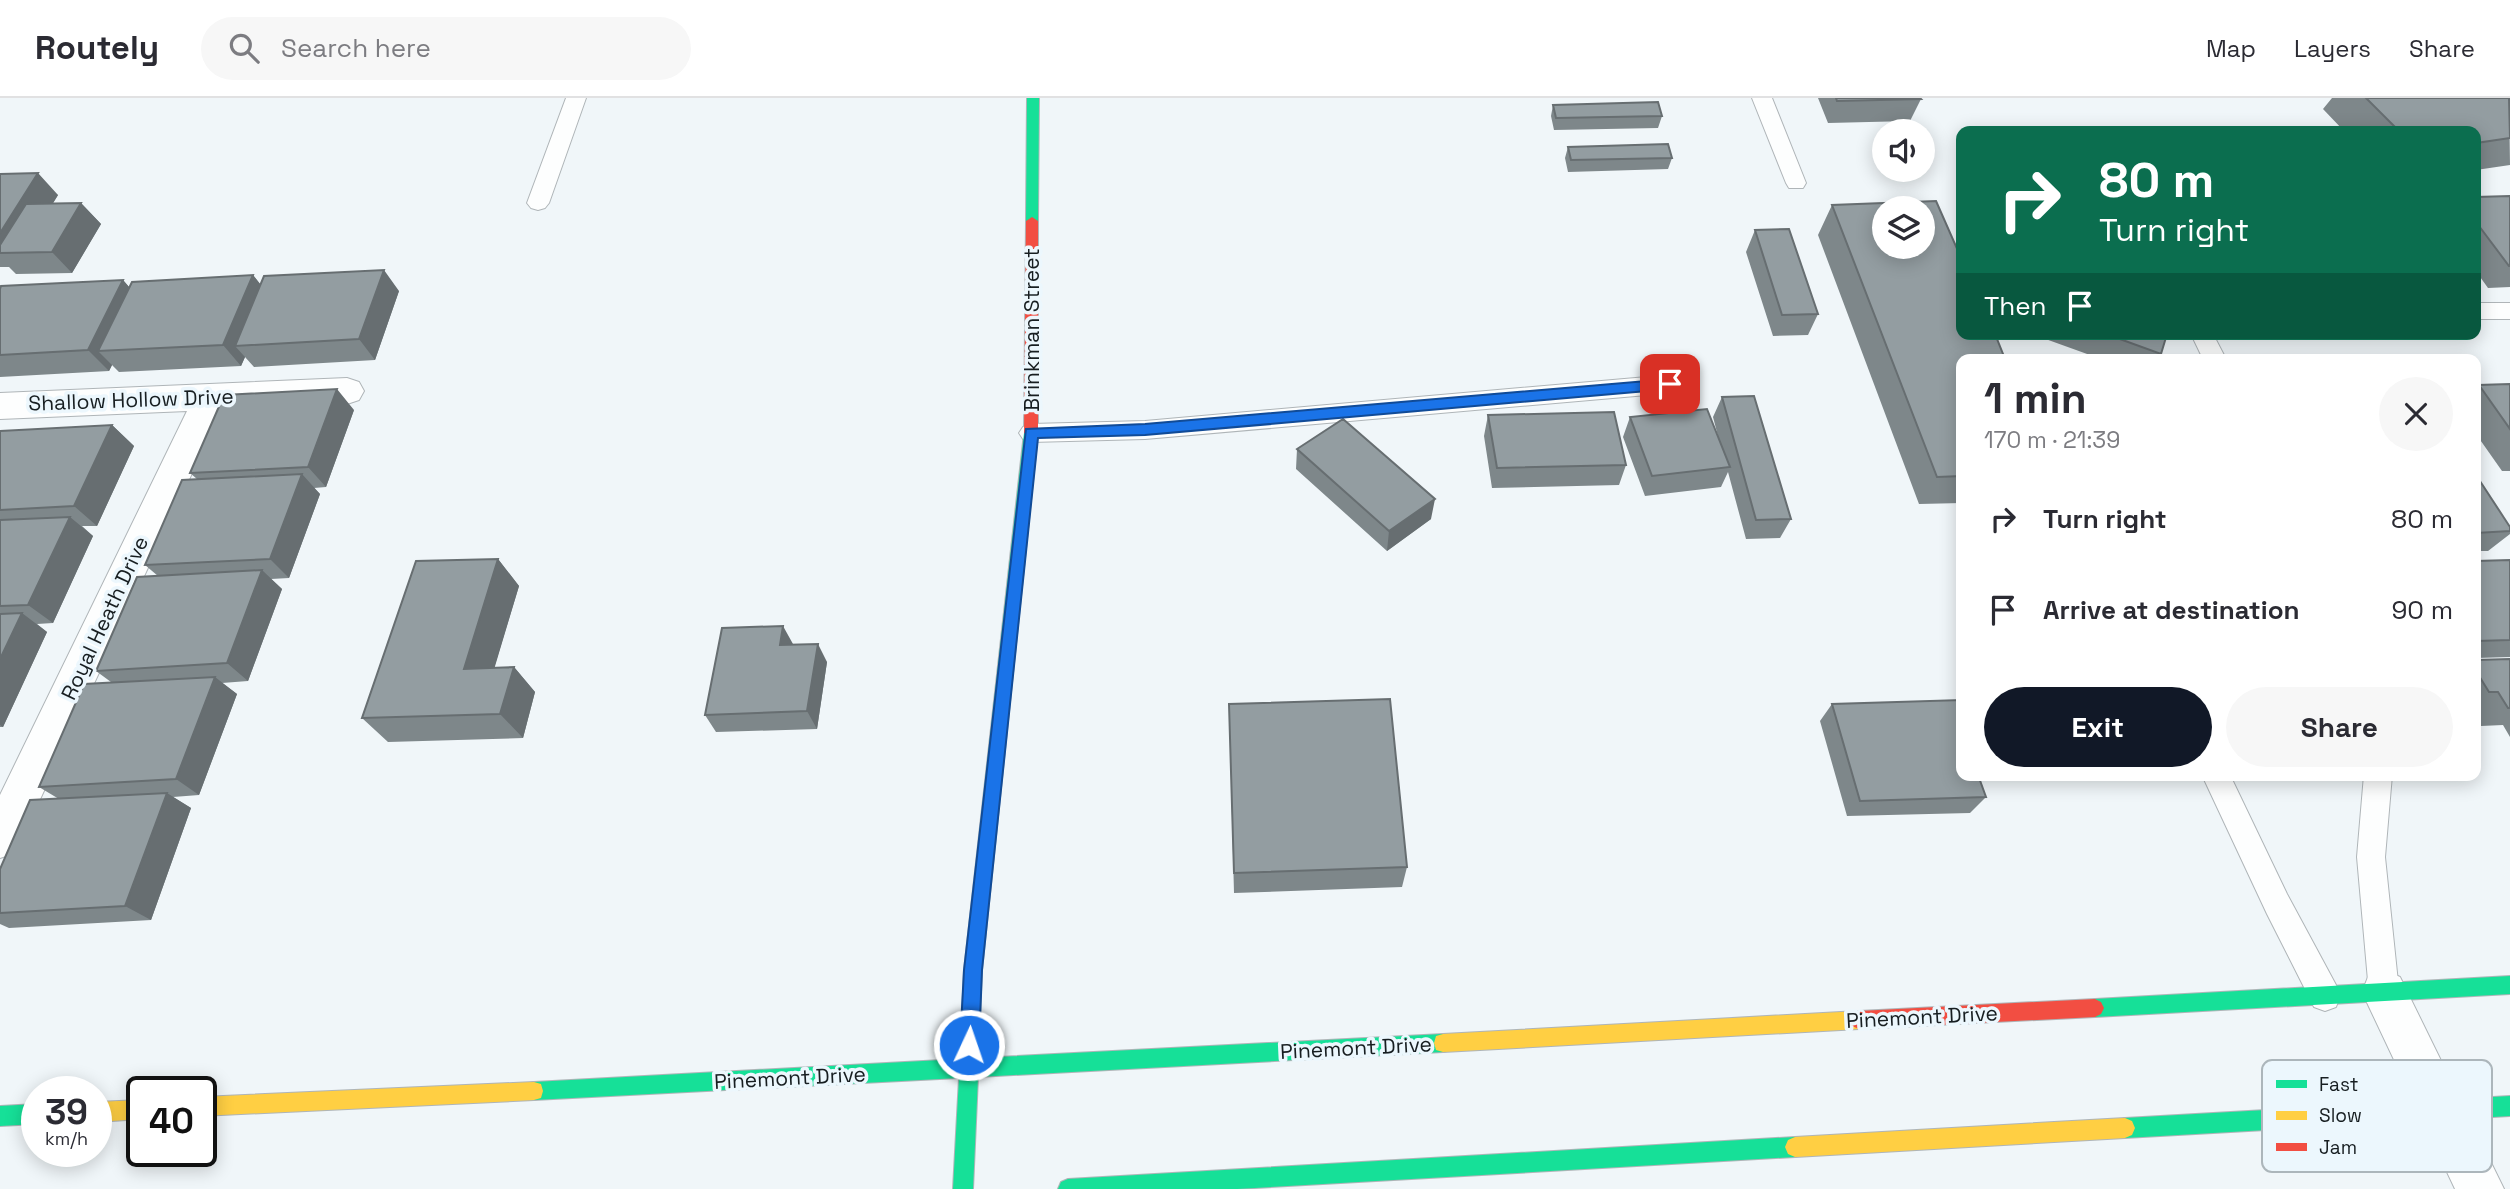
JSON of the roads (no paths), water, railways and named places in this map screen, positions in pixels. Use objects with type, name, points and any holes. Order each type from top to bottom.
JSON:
[{"type":"main road","name":"Brinkman Street","points":[[963,1189],[973,970],[1031,433],[1033,98]]},
{"type":"main road","name":"Pinemont Drive","points":[[217,1106],[968,1069],[2510,985]]},
{"type":"main road","points":[[2492,1108],[2510,1107]]},
{"type":"main road","points":[[0,1116],[21,1115]]},
{"type":"main road","points":[[1068,1189],[2262,1120]]},
{"type":"street","name":"Shallow Hollow Drive","points":[[0,405],[346,391]]},
{"type":"street","name":"Royal Heath Drive","points":[[0,839],[211,397]]},
{"type":"street","points":[[2384,992],[2418,1060]]},
{"type":"street","points":[[2472,1172],[2480,1189]]},
{"type":"lane","points":[[538,203],[576,98]]},
{"type":"lane","points":[[1762,98],[1796,183]]},
{"type":"lane","points":[[2481,311],[2510,311]]},
{"type":"lane","points":[[1031,433],[1159,428],[1670,384]]},
{"type":"lane","points":[[2220,781],[2277,904],[2325,996]]},
{"type":"lane","points":[[2377,781],[2371,858],[2384,992]]}]
